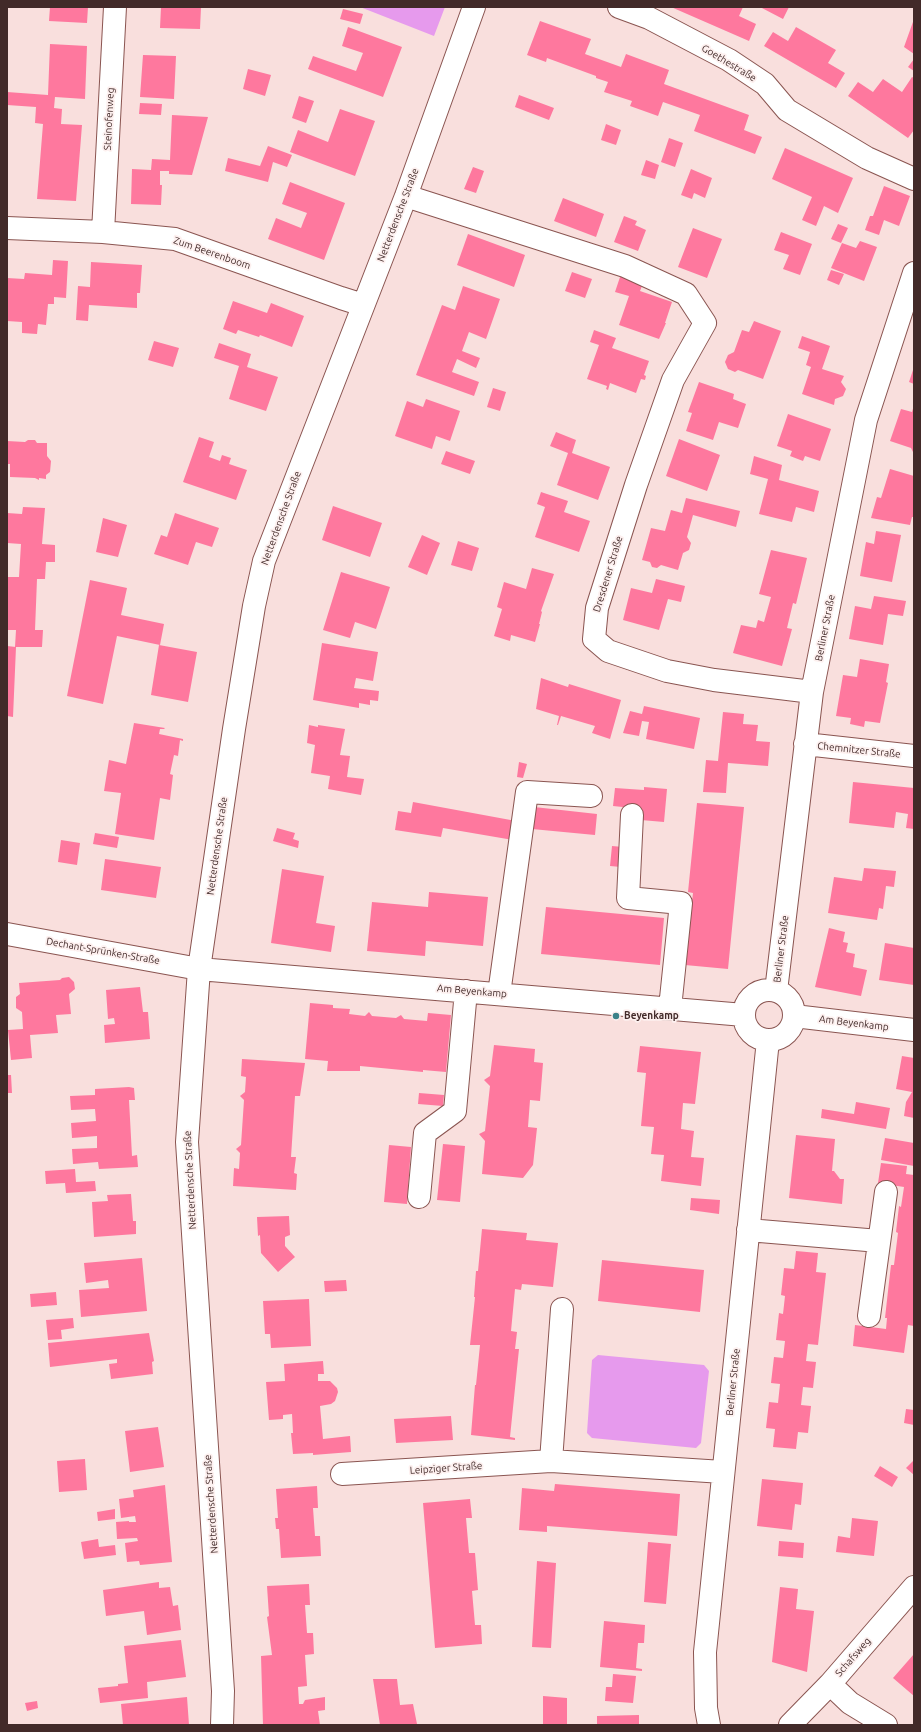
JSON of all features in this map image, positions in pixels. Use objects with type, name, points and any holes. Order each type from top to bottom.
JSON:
[{"type":"street","name":"Steinofenweg","points":[[103,232],[115,7]]},
{"type":"street","name":"Netterdensche Straße","points":[[222,1725],[223,1691],[186,1142],[199,969],[234,729],[254,606],[264,561],[406,196],[474,7]]},
{"type":"street","name":"Goethestraße","points":[[619,7],[648,18],[728,60],[765,84],[787,110],[867,158],[914,179]]},
{"type":"street","name":"Dresdener Straße","points":[[406,196],[625,266],[686,294],[705,323],[673,380],[636,485],[597,608],[594,639],[608,651],[667,671],[714,680],[812,692]]},
{"type":"street","name":"Zum Beerenboom","points":[[7,228],[103,232],[175,239],[363,305]]},
{"type":"street","name":"Berliner Straße","points":[[776,991],[812,692],[866,420],[914,273]]},
{"type":"street","name":"Chemnitzer Straße","points":[[805,744],[914,756]]},
{"type":"street","points":[[499,994],[527,792],[591,796]]},
{"type":"street","points":[[632,815],[628,898],[681,903],[670,1008]]},
{"type":"street","name":"Dechant-Sprünken-Straße","points":[[7,934],[199,969]]},
{"type":"street","name":"Am Beyenkamp","points":[[199,969],[744,1015]]},
{"type":"street","points":[[419,1197],[425,1133],[454,1111],[466,991]]},
{"type":"street","points":[[761,991],[776,991],[788,999],[792,1006],[794,1016],[792,1025],[786,1033],[779,1038],[768,1040],[760,1038],[750,1031],[745,1022],[744,1015],[746,1004],[753,996],[761,991]]},
{"type":"street","name":"Am Beyenkamp","points":[[794,1016],[914,1030]]},
{"type":"street","name":"Berliner Straße","points":[[709,1725],[706,1708],[705,1652],[768,1040]]},
{"type":"street","points":[[869,1316],[886,1192]]},
{"type":"street","points":[[748,1230],[879,1241]]},
{"type":"street","points":[[551,1461],[562,1309]]},
{"type":"street","name":"Leipziger Straße","points":[[342,1474],[551,1461],[723,1472]]},
{"type":"street","name":"Schafsweg","points":[[790,1725],[830,1684],[914,1586]]},
{"type":"street","points":[[830,1684],[850,1703],[886,1725]]},
{"type":"shaded area","points":[[360,7],[445,7],[434,36]]},
{"type":"shaded area","points":[[598,1355],[704,1365],[709,1371],[701,1443],[696,1448],[592,1438],[587,1433],[592,1360]]},
{"type":"building","points":[[50,7],[88,7],[87,23],[49,21]]},
{"type":"building","points":[[161,7],[201,7],[200,29],[160,28]]},
{"type":"building","points":[[671,7],[743,7],[739,16],[756,24],[749,41]]},
{"type":"building","points":[[760,7],[789,7],[783,19]]},
{"type":"building","points":[[343,9],[363,14],[360,24],[340,19]]},
{"type":"building","points":[[914,19],[914,54],[904,47]]},
{"type":"building","points":[[540,21],[591,39],[585,54],[621,67],[626,54],[669,70],[664,84],[749,115],[744,130],[762,137],[755,154],[694,131],[700,115],[663,102],[658,116],[630,106],[632,101],[604,92],[608,82],[596,78],[596,76],[547,58],[546,62],[527,55]]},
{"type":"building","points":[[348,27],[402,47],[383,97],[308,69],[313,56],[356,71],[363,53],[342,46]]},
{"type":"building","points":[[796,27],[836,50],[828,63],[845,73],[836,88],[764,46],[773,32],[788,41]]},
{"type":"building","points":[[50,44],[87,46],[85,99],[55,97],[54,108],[62,109],[61,124],[82,125],[76,201],[37,199],[43,124],[35,123],[36,107],[7,105],[7,92],[48,95]]},
{"type":"building","points":[[143,55],[176,56],[174,99],[140,97]]},
{"type":"building","points":[[914,59],[914,71],[908,67]]},
{"type":"building","points":[[248,69],[271,75],[265,96],[243,89]]},
{"type":"building","points":[[912,77],[914,78],[914,130],[908,138],[848,96],[858,82],[873,92],[883,79],[902,92]]},
{"type":"building","points":[[519,95],[554,108],[549,120],[515,107]]},
{"type":"building","points":[[299,96],[314,101],[306,123],[292,118]]},
{"type":"building","points":[[140,103],[162,104],[161,115],[139,114]]},
{"type":"building","points":[[340,109],[375,121],[355,176],[290,152],[298,130],[328,142]]},
{"type":"building","points":[[172,115],[208,117],[192,175],[169,174],[169,171],[160,171],[160,185],[162,185],[161,205],[131,204],[132,169],[151,170],[152,159],[170,160]]},
{"type":"building","points":[[606,124],[621,130],[616,145],[601,140]]},
{"type":"building","points":[[669,138],[683,143],[675,167],[661,162]]},
{"type":"building","points":[[268,146],[292,155],[287,167],[273,162],[268,182],[225,171],[228,158],[260,166]]},
{"type":"building","points":[[785,148],[853,178],[838,213],[824,206],[816,226],[802,220],[812,197],[772,179]]},
{"type":"building","points":[[646,160],[659,165],[655,179],[641,175]]},
{"type":"building","points":[[473,167],[484,171],[476,193],[464,189]]},
{"type":"building","points":[[691,169],[712,178],[705,198],[694,193],[692,199],[681,195]]},
{"type":"building","points":[[290,182],[345,203],[324,260],[268,239],[276,218],[301,228],[307,213],[282,204]]},
{"type":"building","points":[[884,186],[910,196],[899,226],[884,220],[879,235],[865,230],[870,216],[873,216]]},
{"type":"building","points":[[563,198],[604,214],[596,237],[554,221]]},
{"type":"building","points":[[624,216],[637,221],[635,225],[646,230],[638,251],[614,242]]},
{"type":"building","points":[[838,224],[848,228],[841,243],[831,239]]},
{"type":"building","points":[[693,228],[722,239],[707,278],[678,267]]},
{"type":"building","points":[[781,232],[812,244],[800,275],[783,269],[789,255],[774,250]]},
{"type":"building","points":[[468,234],[525,255],[514,287],[457,265]]},
{"type":"building","points":[[860,241],[877,247],[864,281],[831,268],[842,243],[856,248]]},
{"type":"building","points":[[53,260],[68,261],[66,298],[54,297],[54,304],[48,304],[46,325],[38,324],[37,334],[22,333],[22,322],[7,321],[7,278],[24,279],[25,273],[52,275]]},
{"type":"building","points":[[91,262],[142,265],[140,293],[137,293],[137,308],[89,305],[88,321],[76,320],[78,286],[90,287]]},
{"type":"building","points":[[831,270],[844,274],[839,285],[827,280]]},
{"type":"building","points":[[572,272],[592,279],[585,298],[565,291]]},
{"type":"building","points":[[621,274],[644,281],[640,291],[672,302],[666,323],[659,339],[619,325],[629,296],[615,292]]},
{"type":"building","points":[[463,286],[500,299],[486,339],[469,332],[462,351],[480,358],[476,368],[457,359],[452,372],[479,382],[474,396],[416,375],[442,305],[455,310]]},
{"type":"building","points":[[233,301],[267,313],[271,303],[304,316],[292,347],[260,335],[259,337],[238,330],[236,334],[223,329]]},
{"type":"building","points":[[754,321],[781,331],[763,379],[738,370],[735,372],[728,369],[725,362],[728,355],[734,352],[742,330],[749,332]]},
{"type":"building","points":[[594,330],[616,338],[612,348],[649,361],[644,375],[646,376],[645,380],[641,379],[636,393],[610,383],[608,390],[606,389],[607,386],[587,379],[599,345],[590,342]]},
{"type":"building","points":[[802,336],[830,346],[822,369],[844,376],[841,382],[846,389],[843,396],[835,399],[834,405],[802,394],[811,367],[806,365],[810,352],[798,348]]},
{"type":"building","points":[[154,341],[179,348],[173,367],[148,360]]},
{"type":"building","points":[[219,343],[251,354],[247,367],[278,377],[266,411],[229,399],[239,366],[214,358]]},
{"type":"building","points":[[914,367],[914,384],[909,382]]},
{"type":"building","points":[[699,382],[734,394],[733,399],[746,404],[738,428],[719,422],[713,440],[686,431],[692,413],[688,412]]},
{"type":"building","points":[[493,388],[506,392],[500,411],[487,407]]},
{"type":"building","points":[[426,399],[460,411],[450,441],[436,436],[432,449],[395,436],[407,401],[423,407]]},
{"type":"building","points":[[914,405],[914,454],[911,448],[890,441],[901,409],[912,412]]},
{"type":"building","points":[[788,414],[831,429],[820,461],[805,456],[803,461],[790,456],[792,451],[777,446]]},
{"type":"building","points":[[556,432],[576,440],[572,453],[610,467],[598,500],[557,485],[568,453],[550,446]]},
{"type":"building","points":[[199,437],[214,442],[209,457],[220,461],[222,455],[231,458],[229,464],[247,470],[236,500],[183,482]]},
{"type":"building","points":[[679,439],[720,455],[707,491],[666,476]]},
{"type":"building","points":[[28,440],[35,440],[37,443],[47,443],[47,456],[51,461],[50,472],[46,475],[46,479],[39,478],[39,480],[35,478],[10,477],[10,464],[7,464],[7,441],[25,442]]},
{"type":"building","points":[[446,451],[475,461],[470,474],[441,464]]},
{"type":"building","points":[[754,456],[782,465],[779,480],[819,491],[814,512],[796,507],[792,522],[759,514],[768,479],[750,474]]},
{"type":"building","points":[[890,469],[914,476],[914,517],[912,517],[910,525],[871,518],[877,497],[881,498]]},
{"type":"building","points":[[541,492],[568,501],[564,512],[590,521],[579,552],[535,537],[545,507],[537,504]]},
{"type":"building","points":[[686,498],[740,511],[736,527],[693,515],[687,537],[691,543],[689,550],[683,553],[678,570],[661,565],[657,568],[652,567],[650,562],[642,560],[651,528],[665,531],[671,510],[682,513]]},
{"type":"building","points":[[333,506],[382,523],[370,557],[322,540]]},
{"type":"building","points":[[23,507],[45,508],[42,544],[55,545],[55,562],[46,562],[45,579],[37,579],[35,630],[43,630],[42,647],[15,647],[16,630],[7,630],[7,577],[19,577],[21,544],[7,543],[7,513],[22,514]]},
{"type":"building","points":[[175,513],[219,528],[212,547],[196,542],[188,565],[154,554],[161,535],[167,537]]},
{"type":"building","points":[[103,518],[127,525],[118,557],[96,552]]},
{"type":"building","points":[[876,531],[901,535],[892,582],[860,576],[866,542],[874,544]]},
{"type":"building","points":[[422,535],[440,543],[427,575],[408,567]]},
{"type":"building","points":[[458,541],[479,548],[472,571],[451,565]]},
{"type":"building","points":[[771,550],[807,558],[796,604],[793,603],[787,628],[792,629],[782,666],[733,653],[741,625],[756,628],[758,620],[764,622],[771,597],[759,594]]},
{"type":"building","points":[[532,568],[554,574],[541,611],[540,624],[535,642],[511,635],[510,641],[494,636],[502,609],[497,607],[504,582],[526,589]]},
{"type":"building","points":[[341,572],[390,587],[376,629],[355,622],[350,638],[323,630]]},
{"type":"building","points":[[656,579],[685,586],[681,602],[668,599],[659,630],[623,620],[631,588],[652,593]]},
{"type":"building","points":[[90,580],[127,588],[121,615],[164,624],[160,645],[117,636],[103,704],[67,696]]},
{"type":"building","points":[[874,596],[906,601],[903,616],[888,614],[883,645],[849,639],[855,606],[871,609]]},
{"type":"building","points":[[322,643],[378,652],[373,681],[356,678],[354,688],[379,691],[378,701],[370,700],[370,705],[359,703],[359,708],[313,700]]},
{"type":"building","points":[[159,645],[197,652],[188,702],[151,695]]},
{"type":"building","points":[[7,646],[16,647],[13,717],[7,716]]},
{"type":"building","points":[[860,659],[889,664],[886,682],[888,683],[880,723],[865,721],[864,727],[850,724],[851,718],[836,716],[843,675],[857,677]]},
{"type":"building","points":[[541,678],[568,687],[569,684],[621,700],[610,739],[592,733],[595,726],[561,716],[557,725],[559,716],[536,709]]},
{"type":"building","points":[[644,706],[700,718],[694,749],[646,739],[649,722],[642,721],[639,736],[623,733],[630,711],[642,714]]},
{"type":"building","points":[[723,712],[744,714],[743,724],[758,725],[756,741],[770,742],[768,766],[728,763],[726,793],[703,792],[706,760],[718,761]]},
{"type":"building","points":[[134,723],[165,728],[160,729],[159,734],[183,739],[183,741],[180,740],[178,756],[174,755],[170,774],[173,775],[170,800],[160,798],[154,840],[115,834],[121,793],[104,791],[109,760],[126,764]]},
{"type":"building","points":[[309,725],[345,729],[340,755],[350,756],[347,777],[364,779],[361,795],[328,789],[330,776],[311,773],[315,745],[307,743]]},
{"type":"building","points":[[519,762],[527,764],[523,778],[517,777]]},
{"type":"building","points":[[853,782],[914,788],[914,829],[906,828],[908,814],[896,812],[894,828],[849,823]]},
{"type":"building","points":[[644,787],[667,789],[664,822],[641,820],[642,809],[613,806],[615,788],[644,790]]},
{"type":"building","points":[[413,802],[516,821],[513,840],[443,828],[441,837],[395,830],[398,811],[411,813]]},
{"type":"building","points":[[697,803],[744,807],[728,969],[685,965],[693,893],[688,892]]},
{"type":"building","points":[[534,807],[597,814],[595,835],[532,829]]},
{"type":"building","points":[[277,828],[295,833],[293,839],[299,841],[298,848],[273,841]]},
{"type":"building","points":[[95,833],[119,837],[117,848],[93,844]]},
{"type":"building","points":[[61,840],[80,843],[77,865],[58,862]]},
{"type":"building","points":[[612,846],[623,847],[621,867],[610,866]]},
{"type":"building","points":[[105,859],[161,867],[156,898],[101,890]]},
{"type":"building","points":[[864,868],[896,871],[894,887],[886,886],[883,909],[879,908],[877,920],[828,913],[834,877],[862,881]]},
{"type":"building","points":[[282,869],[324,876],[316,923],[335,926],[331,952],[271,943]]},
{"type":"building","points":[[429,892],[488,897],[483,946],[426,941],[425,956],[367,951],[372,902],[428,907]]},
{"type":"building","points":[[546,907],[664,918],[660,965],[541,954]]},
{"type":"building","points":[[829,928],[845,932],[843,942],[848,943],[846,952],[855,954],[853,967],[867,970],[861,996],[815,987]]},
{"type":"building","points":[[885,943],[914,948],[914,985],[879,980]]},
{"type":"building","points":[[69,977],[74,982],[75,989],[69,994],[71,1014],[56,1015],[58,1033],[30,1035],[32,1058],[11,1060],[8,1030],[23,1029],[22,1012],[16,1008],[16,997],[20,994],[19,983],[60,980],[62,978]]},
{"type":"building","points":[[140,987],[143,1012],[148,1012],[150,1039],[105,1043],[104,1025],[115,1024],[114,1018],[108,1019],[106,990]]},
{"type":"building","points":[[310,1003],[333,1005],[333,1008],[350,1009],[349,1014],[365,1016],[369,1012],[372,1016],[396,1018],[401,1015],[404,1019],[427,1021],[428,1013],[451,1015],[446,1072],[423,1070],[423,1072],[360,1066],[360,1071],[327,1071],[328,1061],[305,1059]]},
{"type":"building","points":[[494,1045],[535,1049],[534,1062],[543,1063],[540,1101],[530,1100],[528,1127],[537,1128],[533,1165],[523,1178],[482,1174],[485,1141],[479,1134],[485,1131],[490,1086],[484,1080],[490,1076]]},
{"type":"building","points":[[640,1046],[701,1052],[695,1104],[683,1103],[681,1129],[694,1131],[691,1157],[704,1158],[701,1186],[661,1181],[664,1155],[651,1154],[654,1127],[641,1126],[646,1073],[637,1072]]},
{"type":"building","points":[[902,1056],[914,1058],[914,1118],[904,1116],[906,1102],[912,1092],[896,1089]]},
{"type":"building","points":[[242,1059],[305,1063],[300,1096],[295,1096],[291,1157],[296,1157],[294,1173],[297,1174],[296,1190],[233,1186],[234,1168],[239,1169],[240,1153],[236,1149],[241,1145],[244,1100],[240,1096],[245,1092],[246,1077],[241,1076]]},
{"type":"building","points":[[7,1075],[11,1075],[12,1093],[7,1093]]},
{"type":"building","points":[[134,1088],[135,1100],[129,1100],[132,1156],[137,1155],[138,1167],[99,1169],[98,1162],[73,1164],[72,1149],[97,1148],[97,1136],[72,1138],[71,1123],[96,1121],[95,1109],[71,1110],[70,1096],[95,1095],[95,1089]]},
{"type":"building","points":[[419,1093],[444,1095],[443,1106],[418,1104]]},
{"type":"building","points":[[856,1102],[890,1108],[886,1129],[821,1118],[822,1109],[854,1114]]},
{"type":"building","points":[[796,1135],[835,1139],[832,1171],[834,1171],[840,1179],[844,1179],[842,1204],[789,1198]]},
{"type":"building","points":[[885,1138],[914,1143],[914,1166],[881,1160]]},
{"type":"building","points":[[443,1144],[465,1146],[460,1202],[437,1200]]},
{"type":"building","points":[[389,1145],[411,1147],[407,1204],[384,1202]]},
{"type":"building","points":[[881,1163],[907,1166],[906,1174],[914,1175],[914,1326],[908,1325],[904,1353],[853,1346],[855,1325],[886,1329],[887,1318],[885,1318],[891,1265],[894,1265],[898,1233],[896,1232],[899,1206],[901,1207],[904,1187],[878,1183]]},
{"type":"building","points":[[75,1169],[76,1182],[95,1181],[96,1191],[66,1193],[65,1183],[46,1184],[45,1171]]},
{"type":"building","points":[[131,1194],[133,1221],[136,1221],[136,1234],[94,1237],[92,1202],[108,1201],[107,1195]]},
{"type":"building","points":[[691,1198],[720,1200],[719,1214],[690,1210]]},
{"type":"building","points":[[289,1216],[290,1235],[285,1237],[285,1246],[295,1257],[278,1272],[261,1253],[257,1217]]},
{"type":"building","points":[[482,1229],[527,1233],[526,1240],[558,1243],[553,1287],[522,1284],[521,1290],[515,1289],[511,1331],[517,1332],[515,1349],[519,1349],[510,1437],[515,1438],[515,1440],[471,1435],[480,1345],[470,1345],[476,1271],[478,1271]]},
{"type":"building","points":[[796,1251],[818,1253],[816,1272],[826,1273],[818,1345],[808,1344],[806,1361],[816,1362],[813,1388],[803,1387],[801,1405],[811,1406],[808,1433],[798,1432],[796,1449],[773,1447],[775,1429],[766,1428],[769,1402],[778,1403],[780,1384],[771,1383],[774,1357],[783,1358],[785,1341],[776,1340],[779,1313],[783,1314],[785,1296],[781,1295],[784,1268],[794,1269]]},
{"type":"building","points":[[142,1258],[147,1311],[81,1317],[79,1290],[109,1288],[108,1280],[86,1283],[84,1263]]},
{"type":"building","points":[[602,1260],[704,1270],[700,1312],[598,1301]]},
{"type":"building","points":[[346,1280],[347,1291],[325,1292],[324,1281]]},
{"type":"building","points":[[56,1292],[57,1305],[31,1307],[30,1294]]},
{"type":"building","points":[[309,1299],[311,1346],[271,1348],[270,1334],[265,1334],[263,1301]]},
{"type":"building","points":[[73,1318],[74,1328],[61,1330],[62,1339],[48,1340],[46,1320]]},
{"type":"building","points":[[149,1333],[154,1361],[152,1362],[153,1374],[111,1379],[109,1364],[117,1363],[117,1359],[50,1367],[48,1343]]},
{"type":"building","points":[[323,1361],[324,1374],[318,1374],[318,1381],[330,1381],[337,1388],[338,1392],[335,1401],[331,1404],[320,1406],[323,1439],[350,1436],[351,1452],[313,1455],[313,1453],[293,1454],[291,1433],[293,1433],[292,1414],[283,1415],[283,1419],[269,1420],[266,1382],[285,1381],[284,1364]]},
{"type":"building","points":[[906,1409],[914,1410],[914,1425],[904,1423]]},
{"type":"building","points":[[451,1416],[453,1440],[396,1443],[394,1419]]},
{"type":"building","points":[[158,1427],[164,1467],[130,1472],[125,1431]]},
{"type":"building","points":[[85,1459],[87,1490],[59,1492],[57,1461]]},
{"type":"building","points":[[914,1460],[914,1475],[906,1468]]},
{"type":"building","points":[[880,1466],[898,1477],[892,1487],[874,1476]]},
{"type":"building","points":[[762,1479],[803,1483],[801,1505],[795,1504],[792,1530],[757,1526]]},
{"type":"building","points":[[555,1484],[680,1494],[677,1536],[547,1526],[547,1532],[519,1530],[522,1488],[554,1491]]},
{"type":"building","points":[[165,1485],[172,1562],[140,1565],[139,1561],[127,1562],[125,1543],[138,1541],[137,1538],[117,1539],[116,1522],[136,1522],[135,1516],[121,1518],[119,1499],[134,1497],[133,1490]]},
{"type":"building","points":[[317,1486],[318,1508],[313,1508],[315,1536],[320,1536],[321,1556],[281,1558],[279,1529],[276,1529],[275,1518],[278,1518],[276,1489]]},
{"type":"building","points":[[470,1499],[472,1518],[466,1518],[469,1553],[475,1553],[478,1590],[472,1591],[475,1625],[481,1625],[482,1644],[435,1648],[423,1503]]},
{"type":"building","points":[[115,1509],[115,1519],[98,1521],[97,1512]]},
{"type":"building","points":[[852,1518],[878,1521],[874,1556],[836,1552],[838,1536],[850,1538]]},
{"type":"building","points":[[98,1539],[99,1547],[115,1545],[116,1555],[84,1559],[81,1542]]},
{"type":"building","points":[[779,1541],[804,1543],[803,1558],[778,1556]]},
{"type":"building","points":[[648,1542],[671,1544],[666,1604],[644,1602]]},
{"type":"building","points":[[537,1561],[556,1563],[551,1648],[532,1647]]},
{"type":"building","points":[[159,1582],[159,1588],[170,1587],[173,1606],[178,1605],[181,1630],[147,1635],[144,1611],[106,1616],[103,1590]]},
{"type":"building","points":[[309,1584],[310,1605],[305,1605],[307,1633],[313,1633],[314,1654],[305,1655],[307,1686],[298,1687],[299,1704],[303,1704],[305,1700],[325,1697],[325,1710],[318,1711],[320,1725],[263,1725],[261,1656],[272,1655],[267,1617],[269,1616],[267,1586]]},
{"type":"building","points":[[780,1587],[798,1589],[796,1609],[814,1611],[807,1672],[772,1662]]},
{"type":"building","points":[[604,1621],[645,1625],[644,1643],[638,1643],[636,1668],[642,1669],[642,1671],[600,1667]]},
{"type":"building","points":[[181,1640],[186,1677],[147,1682],[148,1698],[100,1703],[98,1688],[118,1686],[118,1684],[128,1683],[124,1646]]},
{"type":"building","points":[[914,1654],[914,1696],[893,1678]]},
{"type":"building","points":[[613,1674],[636,1676],[633,1703],[605,1701],[606,1687],[612,1687]]},
{"type":"building","points":[[373,1679],[397,1679],[400,1705],[413,1704],[417,1724],[380,1725]]},
{"type":"building","points":[[543,1696],[567,1698],[567,1725],[543,1725]]},
{"type":"building","points":[[187,1697],[189,1725],[123,1725],[121,1704]]},
{"type":"building","points":[[37,1701],[38,1708],[27,1711],[25,1703]]},
{"type":"building","points":[[639,1715],[639,1725],[597,1725],[597,1716]]},
{"type":"place","name":"Beyenkamp","points":[[616,1016]]}]
